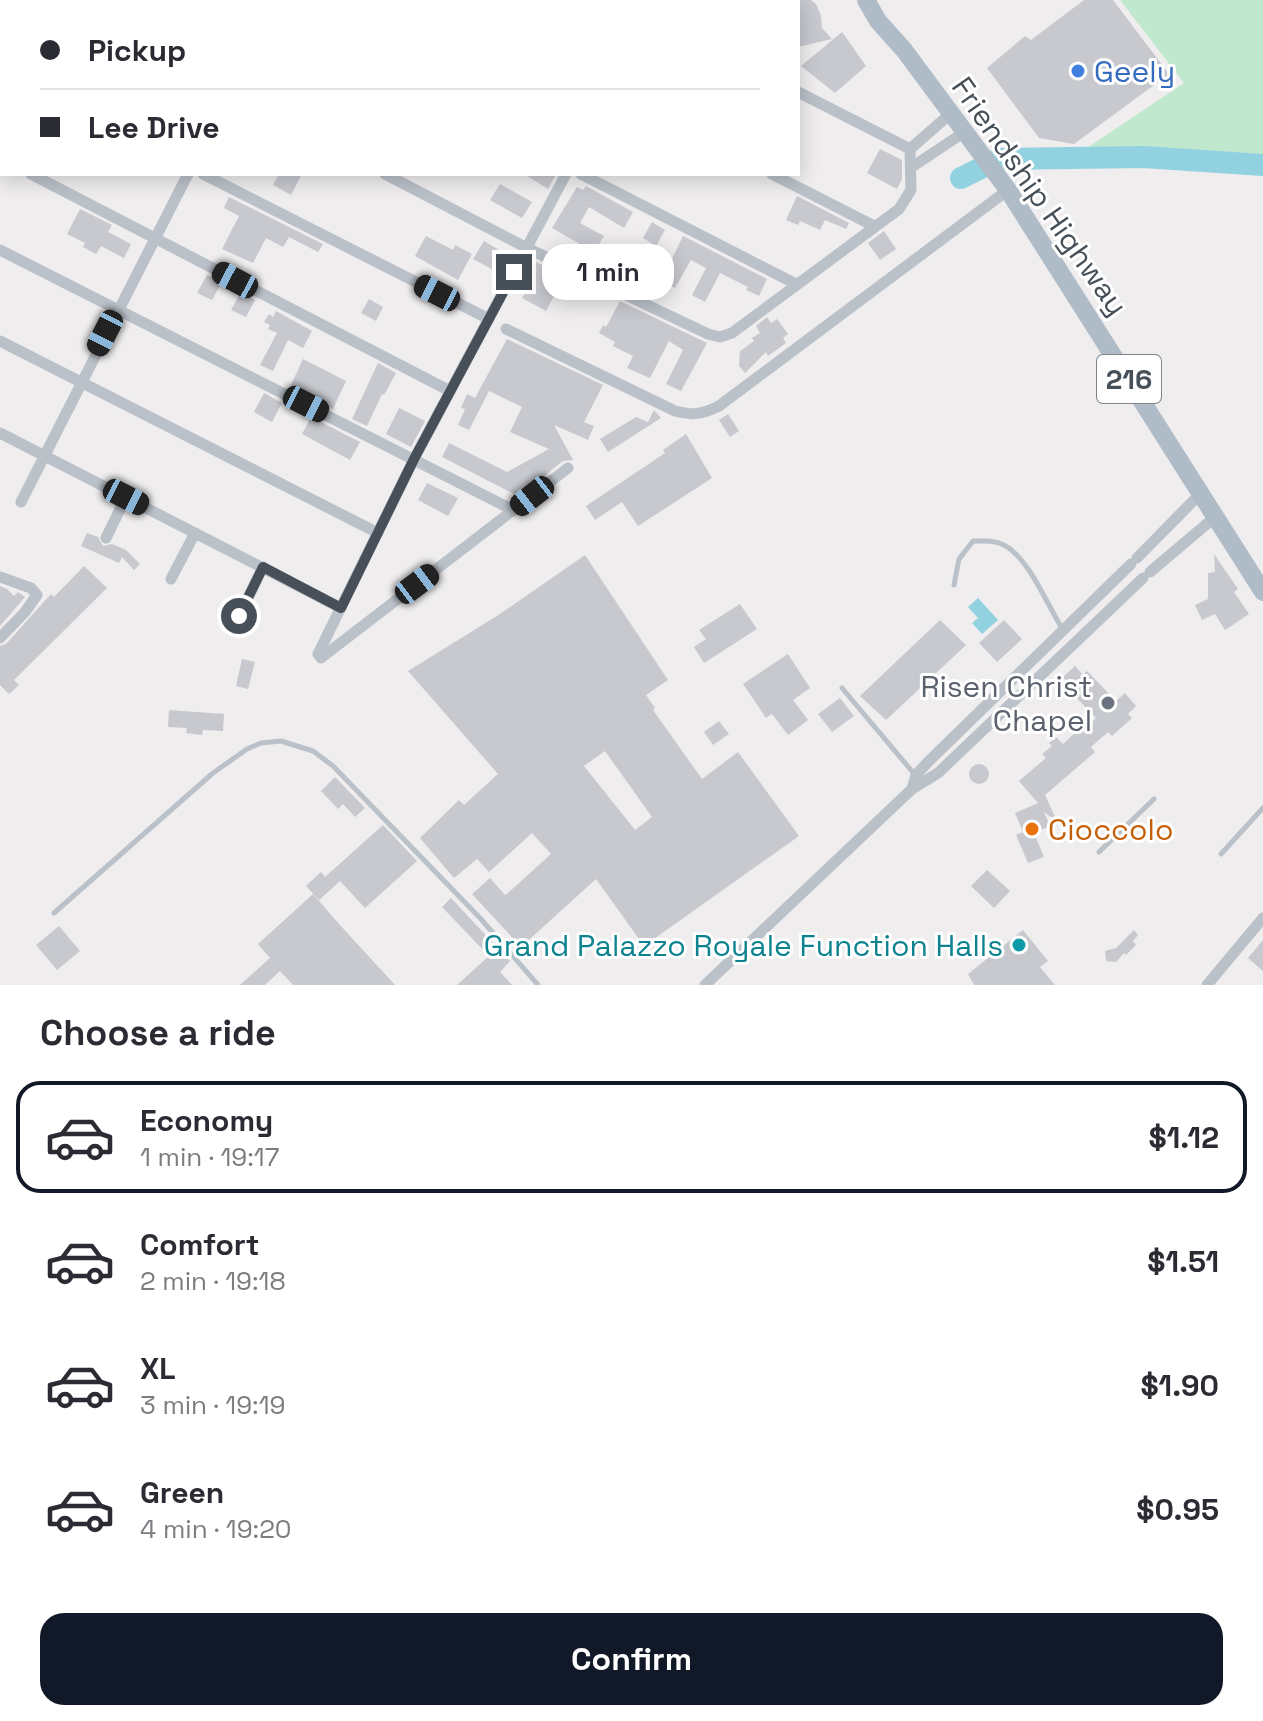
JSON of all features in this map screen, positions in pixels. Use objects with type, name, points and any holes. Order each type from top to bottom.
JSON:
[{"type":"main road","name":"Friendship Highway","points":[[866,0],[878,21],[904,50],[1008,190],[1263,592]]},
{"type":"street","points":[[800,93],[910,149]]},
{"type":"street","points":[[910,149],[950,114]]},
{"type":"street","points":[[933,129],[945,145]]},
{"type":"street","points":[[912,167],[945,145],[968,139]]},
{"type":"street","points":[[389,176],[527,248],[720,337],[732,333],[899,209],[910,194],[910,149]]},
{"type":"street","points":[[35,176],[450,391]]},
{"type":"street","points":[[21,502],[187,176]]},
{"type":"street","points":[[207,176],[489,319]]},
{"type":"street","points":[[565,176],[414,459],[320,656],[568,468]]},
{"type":"street","points":[[585,176],[796,284]]},
{"type":"street","points":[[776,176],[874,226]]},
{"type":"street","points":[[506,329],[675,411],[689,415],[703,414],[719,406],[1008,190]]},
{"type":"street","points":[[0,250],[513,510]]},
{"type":"street","points":[[0,341],[378,533]]},
{"type":"street","points":[[0,433],[341,608]]},
{"type":"street","points":[[705,985],[917,782],[928,762],[1201,493]]},
{"type":"street","points":[[106,538],[126,497]]},
{"type":"street","points":[[917,782],[938,773],[1146,575],[1215,517]]},
{"type":"street","points":[[171,579],[195,533]]},
{"type":"street","points":[[239,616],[263,567]]},
{"type":"street","points":[[0,577],[31,588],[37,595],[0,638]]},
{"type":"street","points":[[1115,580],[1127,593]]},
{"type":"street","points":[[1063,631],[1076,642]]},
{"type":"street","points":[[1207,985],[1263,918]]},
{"type":"lane","points":[[954,585],[959,559],[973,541],[990,540],[1005,545],[1034,579],[1063,631]]},
{"type":"lane","points":[[1026,667],[1038,680]]},
{"type":"lane","points":[[842,688],[917,782]]},
{"type":"lane","points":[[54,913],[228,761],[261,743],[281,741],[313,751],[333,766],[481,919],[538,985]]},
{"type":"lane","points":[[928,762],[938,773]]},
{"type":"lane","points":[[1099,852],[1154,799]]},
{"type":"lane","points":[[1221,854],[1263,808]]},
{"type":"green space","points":[[1120,0],[1263,0],[1263,156],[1078,154],[1184,83]]},
{"type":"water","points":[[978,598],[998,620],[982,634],[972,623],[978,618],[968,607]]},
{"type":"building","points":[[800,0],[811,0],[816,4],[822,28],[832,39],[800,47]]},
{"type":"building","name":"Geely","points":[[1084,0],[1113,0],[1169,74],[1074,144],[1039,138],[987,68],[1025,36],[1031,40]]},
{"type":"building","points":[[842,32],[866,66],[835,93],[801,66]]},
{"type":"building","points":[[880,149],[902,160],[902,179],[897,189],[867,173]]},
{"type":"building","points":[[278,176],[301,176],[291,195],[273,185]]},
{"type":"building","points":[[527,176],[555,176],[548,189]]},
{"type":"building","points":[[500,184],[532,202],[522,218],[490,200]]},
{"type":"building","points":[[586,186],[633,212],[624,228],[589,207],[580,223],[604,236],[594,252],[552,228],[577,187],[583,190]]},
{"type":"building","points":[[797,196],[849,223],[846,229],[825,220],[820,230],[800,221],[798,225],[786,220]]},
{"type":"building","points":[[229,197],[323,244],[318,252],[289,237],[283,247],[266,238],[253,263],[222,249],[239,216],[224,208]]},
{"type":"building","points":[[80,209],[112,225],[108,232],[131,244],[124,258],[101,246],[96,254],[83,247],[85,243],[67,234]]},
{"type":"building","points":[[652,222],[665,230],[656,246],[643,238]]},
{"type":"building","points":[[884,231],[896,249],[880,260],[868,243]]},
{"type":"building","points":[[426,236],[453,250],[455,245],[472,254],[458,280],[415,256]]},
{"type":"building","points":[[683,236],[767,279],[759,296],[720,273],[705,302],[692,295],[706,268],[691,260],[675,288],[646,273],[655,257],[669,265]]},
{"type":"building","points":[[484,241],[509,256],[499,273],[473,259]]},
{"type":"building","points":[[623,245],[636,252],[627,268],[614,261]]},
{"type":"building","points":[[534,261],[565,276],[546,311],[522,298],[528,287],[522,284]]},
{"type":"building","points":[[207,275],[222,282],[212,300],[197,293]]},
{"type":"building","points":[[241,292],[255,300],[246,317],[231,310]]},
{"type":"building","points":[[369,299],[383,307],[376,321],[361,313]]},
{"type":"building","points":[[620,301],[707,343],[681,391],[666,384],[683,350],[669,341],[650,378],[627,368],[633,356],[613,346],[615,342],[599,333],[603,325],[606,327]]},
{"type":"building","points":[[276,311],[312,331],[303,348],[288,340],[273,371],[260,365],[277,333],[268,329],[270,325],[264,322],[269,314],[273,317]]},
{"type":"building","points":[[767,317],[771,323],[777,319],[788,334],[783,338],[786,343],[768,356],[766,352],[745,373],[739,366],[740,351],[754,341],[752,338],[760,333],[756,326]]},
{"type":"building","points":[[507,339],[603,385],[584,422],[594,426],[588,440],[554,425],[573,460],[563,461],[543,477],[518,490],[516,495],[442,457],[449,443],[507,472],[549,449],[510,432],[522,407],[489,391],[469,430],[458,425],[467,394],[475,398]]},
{"type":"building","points":[[303,359],[346,381],[333,409],[290,387]]},
{"type":"building","points":[[378,363],[396,373],[367,426],[352,419]]},
{"type":"building","points":[[264,393],[282,403],[272,422],[254,412]]},
{"type":"building","points":[[399,408],[425,421],[411,447],[386,434]]},
{"type":"building","points":[[654,410],[661,418],[608,452],[600,439],[636,417],[648,422]]},
{"type":"building","points":[[728,414],[739,431],[730,437],[719,420]]},
{"type":"building","points":[[311,417],[360,442],[350,460],[302,434]]},
{"type":"building","points":[[686,434],[712,478],[638,526],[622,502],[595,520],[586,506],[665,453],[663,450]]},
{"type":"building","points":[[427,483],[458,498],[448,516],[418,500]]},
{"type":"building","points":[[87,533],[98,537],[103,546],[112,544],[126,550],[140,564],[134,570],[122,557],[119,563],[81,546]]},
{"type":"building","points":[[1214,554],[1238,589],[1234,592],[1249,614],[1225,630],[1215,614],[1202,620],[1195,605],[1208,599],[1208,573],[1215,572]]},
{"type":"building","points":[[585,555],[668,680],[646,695],[655,708],[653,710],[702,779],[738,752],[799,836],[644,946],[596,879],[521,947],[472,894],[490,878],[505,895],[551,854],[532,833],[489,872],[477,859],[454,878],[420,838],[459,800],[464,805],[498,774],[408,671],[500,614]],"holes":[[[605,751],[652,817],[635,830],[584,766]]]},
{"type":"building","points":[[84,566],[107,588],[14,680],[19,685],[9,694],[0,685],[0,646],[6,644],[51,594],[54,597]]},
{"type":"building","points":[[0,586],[14,596],[18,592],[25,597],[0,626]]},
{"type":"building","points":[[740,604],[757,629],[704,663],[694,647],[706,639],[699,630]]},
{"type":"building","points":[[940,620],[966,645],[886,720],[860,696]]},
{"type":"building","points":[[1004,620],[1022,639],[997,662],[979,643]]},
{"type":"building","points":[[788,654],[810,688],[793,700],[808,720],[788,735],[772,714],[766,718],[743,684]]},
{"type":"building","points":[[242,659],[255,662],[248,689],[236,686]]},
{"type":"building","points":[[1075,666],[1083,675],[1087,671],[1116,701],[1125,693],[1136,706],[1128,714],[1132,718],[1112,736],[1108,732],[1091,747],[1095,752],[1045,795],[1057,821],[1044,812],[1050,826],[1034,833],[1044,857],[1028,863],[1016,835],[1023,832],[1015,813],[1038,803],[1019,781],[1046,758],[1042,754],[1052,746],[1049,743],[1056,737],[1063,744],[1077,731],[1080,734],[1096,718],[1068,689],[1071,686],[1063,677]]},
{"type":"building","points":[[840,698],[854,716],[832,732],[818,714]]},
{"type":"building","points":[[169,710],[224,714],[223,731],[203,730],[202,735],[186,733],[187,728],[168,727]]},
{"type":"building","points":[[719,721],[729,734],[713,745],[704,732]]},
{"type":"building","points":[[975,764],[983,764],[989,774],[983,784],[975,784],[969,778],[969,770]]},
{"type":"building","points":[[335,777],[365,808],[355,817],[343,804],[338,809],[321,791]]},
{"type":"building","points":[[383,825],[417,861],[365,908],[340,881],[319,900],[306,886],[321,872],[325,877]]},
{"type":"building","points":[[987,870],[1010,891],[994,908],[971,886]]},
{"type":"building","points":[[313,894],[395,985],[293,985],[280,971],[265,985],[240,985],[270,958],[258,944]]},
{"type":"building","points":[[451,898],[510,961],[500,972],[512,985],[457,985],[489,956],[442,907]]},
{"type":"building","points":[[59,926],[80,951],[57,970],[36,945]]},
{"type":"building","name":"Grand Palazzo Royale Function Halls","points":[[1023,930],[1048,961],[1040,967],[1055,985],[974,985],[968,974]]},
{"type":"building","points":[[1134,930],[1138,935],[1133,941],[1136,945],[1116,962],[1106,961],[1105,951],[1116,948]]},
{"type":"building","points":[[1263,940],[1263,971],[1248,958]]},
{"type":"waterway","points":[[961,178],[999,159],[1144,157],[1263,165]]},
{"type":"place","name":"Geely","points":[[1078,71]]},
{"type":"place","name":"Risen Christ Chapel","points":[[1108,703]]},
{"type":"place","name":"Cioccolo","points":[[1032,829]]},
{"type":"place","name":"Grand Palazzo Royale Function Halls","points":[[1019,945]]},
{"type":"route","points":[[239,616],[263,567],[341,608],[414,459],[514,272]]}]
